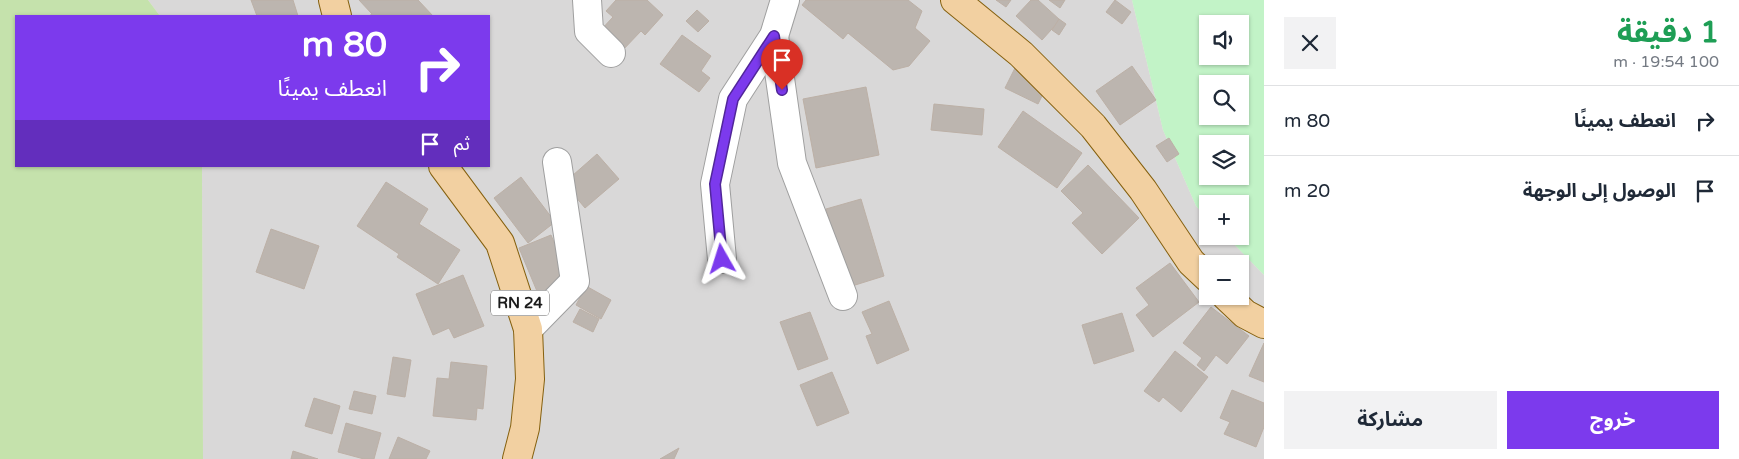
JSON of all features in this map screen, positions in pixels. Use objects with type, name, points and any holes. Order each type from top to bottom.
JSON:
[{"type":"main road","points":[[333,0],[337,15]]},
{"type":"main road","points":[[954,0],[1021,54],[1093,126],[1143,190],[1191,262],[1199,270]]},
{"type":"main road","name":"RN 24","points":[[444,167],[500,243],[528,329],[530,379],[525,428],[517,459]]},
{"type":"main road","points":[[1235,305],[1244,314],[1264,324]]},
{"type":"street","points":[[587,0],[589,30],[611,53]]},
{"type":"street","points":[[722,259],[715,184],[733,99],[774,36],[786,0]]},
{"type":"street","points":[[774,36],[792,163],[843,296]]},
{"type":"street","points":[[528,329],[575,281],[557,162]]},
{"type":"shaded area","points":[[148,0],[1132,0],[1163,130],[1199,209],[1199,245],[1235,245],[1245,255],[1199,255],[1199,305],[1249,305],[1249,260],[1264,275],[1264,459],[203,459],[202,167],[490,167],[490,15],[159,15]]},
{"type":"green space","points":[[0,0],[148,0],[159,15],[15,15],[15,167],[202,167],[203,459],[0,459]]},
{"type":"green space","points":[[1132,0],[1264,0],[1264,275],[1249,260],[1249,255],[1245,255],[1235,245],[1249,245],[1249,195],[1199,195],[1199,209],[1163,130]]},
{"type":"building","points":[[251,0],[293,0],[298,15],[257,15]]},
{"type":"building","points":[[359,0],[418,0],[432,15],[370,15],[372,14]]},
{"type":"building","points":[[616,0],[647,0],[663,15],[645,35],[641,31],[621,52],[599,32],[613,17],[606,11]]},
{"type":"building","points":[[806,0],[908,0],[922,11],[915,28],[930,41],[909,66],[893,70],[848,33],[843,39],[802,5]]},
{"type":"building","points":[[996,0],[1011,0],[1006,7]]},
{"type":"building","points":[[1031,0],[1038,0],[1060,20],[1042,40],[1016,16]]},
{"type":"building","points":[[1049,0],[1065,0],[1060,8]]},
{"type":"building","points":[[1115,0],[1131,12],[1122,24],[1106,12]]},
{"type":"building","points":[[697,10],[709,21],[698,32],[686,21]]},
{"type":"building","points":[[1059,19],[1066,24],[1059,35],[1052,30]]},
{"type":"building","points":[[682,35],[711,56],[701,71],[710,78],[699,92],[660,64]]},
{"type":"building","points":[[1132,66],[1156,100],[1120,125],[1096,91]]},
{"type":"building","points":[[1015,68],[1048,84],[1038,104],[1005,88]]},
{"type":"building","points":[[866,87],[879,155],[816,168],[803,99]]},
{"type":"building","points":[[934,104],[984,109],[982,135],[931,130]]},
{"type":"building","points":[[1023,111],[1082,153],[1057,188],[998,147]]},
{"type":"building","points":[[1169,138],[1179,154],[1167,162],[1156,146]]},
{"type":"building","points":[[597,154],[619,179],[585,208],[564,183]]},
{"type":"building","points":[[1088,165],[1139,218],[1102,254],[1072,223],[1083,213],[1061,191]]},
{"type":"building","points":[[521,177],[555,222],[528,243],[494,198]]},
{"type":"building","points":[[386,182],[428,209],[419,224],[460,250],[438,284],[397,257],[399,254],[357,226]]},
{"type":"building","points":[[861,199],[884,276],[852,286],[826,209]]},
{"type":"building","points":[[271,229],[319,246],[304,289],[256,272]]},
{"type":"building","points":[[551,235],[571,283],[539,296],[519,248]]},
{"type":"building","points":[[1170,263],[1199,302],[1153,337],[1136,315],[1149,305],[1136,288]]},
{"type":"building","points":[[463,275],[484,326],[454,338],[449,328],[433,335],[416,294]]},
{"type":"building","points":[[586,286],[611,300],[601,319],[576,305]]},
{"type":"building","points":[[889,301],[909,350],[877,364],[866,336],[872,334],[862,312]]},
{"type":"building","points":[[1211,307],[1249,336],[1227,364],[1216,355],[1204,371],[1197,365],[1202,358],[1183,343]]},
{"type":"building","points":[[580,309],[599,319],[593,332],[573,322]]},
{"type":"building","points":[[810,312],[828,359],[798,370],[780,322]]},
{"type":"building","points":[[1122,313],[1134,351],[1094,364],[1082,325]]},
{"type":"building","points":[[1264,343],[1264,382],[1249,376]]},
{"type":"building","points":[[1175,351],[1208,377],[1181,412],[1163,397],[1159,402],[1144,391]]},
{"type":"building","points":[[393,357],[411,360],[405,397],[387,394]]},
{"type":"building","points":[[451,362],[487,366],[483,409],[477,408],[476,420],[433,416],[437,378],[449,379]]},
{"type":"building","points":[[832,372],[849,413],[817,426],[800,385]]},
{"type":"building","points":[[1232,390],[1264,403],[1264,427],[1256,447],[1224,434],[1230,422],[1220,418]]},
{"type":"building","points":[[354,391],[376,396],[372,414],[349,409]]},
{"type":"building","points":[[314,398],[340,406],[332,434],[305,426]]},
{"type":"building","points":[[346,423],[381,433],[374,459],[364,459],[338,452]]},
{"type":"building","points":[[398,437],[430,451],[426,459],[389,459]]},
{"type":"building","points":[[679,448],[674,459],[660,459]]},
{"type":"building","points":[[293,451],[318,459],[291,459]]},
{"type":"route","points":[[722,259],[715,184],[733,99],[774,36],[782,90]]}]
